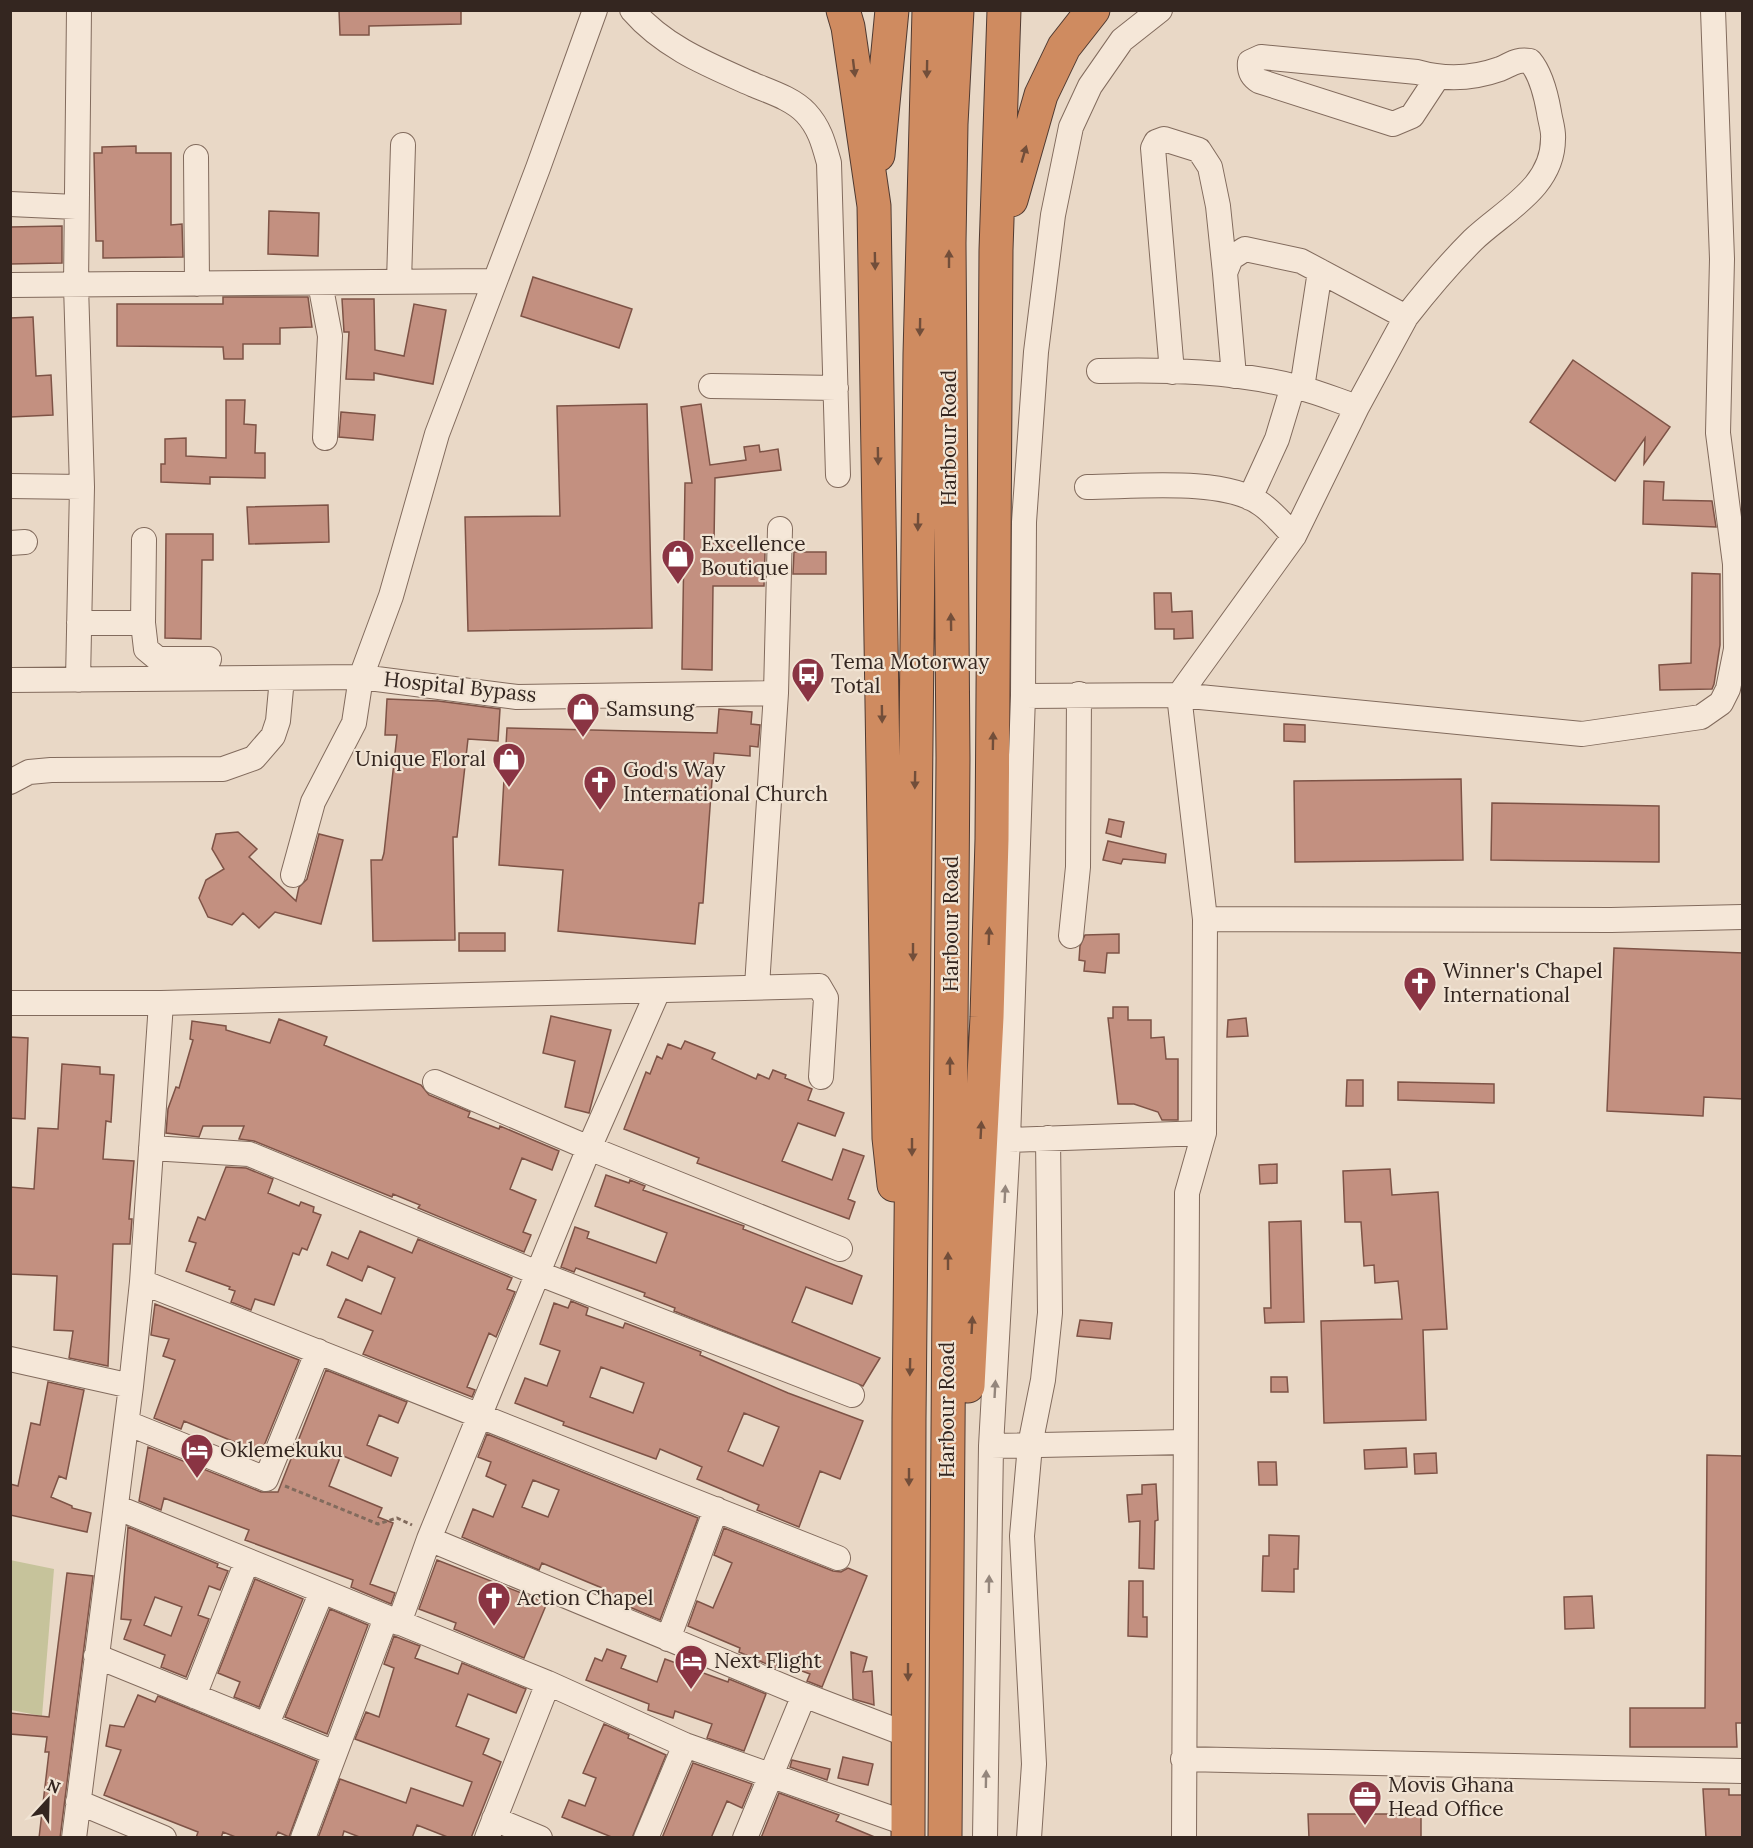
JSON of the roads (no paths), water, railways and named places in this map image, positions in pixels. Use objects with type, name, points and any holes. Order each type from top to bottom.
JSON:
[{"type":"highway","points":[[843,10],[848,27],[874,206]]},
{"type":"highway","points":[[892,10],[874,206],[889,1138],[897,1201],[912,1266]]},
{"type":"highway","name":"Harbour Road","points":[[908,1831],[920,354],[929,10]]},
{"type":"highway","name":"Harbour Road","points":[[945,1838],[951,891],[949,254],[951,124],[957,10]]},
{"type":"highway","points":[[946,1508],[967,1404],[986,1029],[992,839],[996,250],[1004,10]]},
{"type":"highway","points":[[996,250],[1041,95],[1064,48],[1093,10]]},
{"type":"street","points":[[78,680],[82,487],[76,285],[79,10]]},
{"type":"street","points":[[292,875],[313,802],[354,723],[361,677],[391,596],[437,434],[595,10]]},
{"type":"street","points":[[632,10],[645,26],[677,50],[786,99],[806,112],[820,132],[829,164],[838,475]]},
{"type":"street","name":"Harbour Road","points":[[985,1838],[992,1446],[1008,1140],[1023,696],[1024,522],[1036,352],[1053,215],[1071,127],[1090,86],[1122,40],[1160,10]]},
{"type":"street","points":[[1023,696],[1179,694],[1582,734],[1646,727],[1701,717],[1721,704],[1728,689],[1736,649],[1735,564],[1718,433],[1722,259],[1713,10]]},
{"type":"street","points":[[1184,1838],[1187,1193],[1204,1133],[1205,919],[1179,694],[1294,536],[1357,407],[1406,317],[1474,239],[1524,200],[1545,171],[1554,140],[1546,97],[1536,68],[1530,61],[1518,59],[1500,69],[1462,78],[1437,78],[1417,72],[1261,57],[1250,62],[1251,74],[1259,81],[1393,124],[1412,116],[1437,78]]},
{"type":"street","points":[[1172,372],[1153,148],[1156,142],[1164,139],[1199,150],[1210,167],[1218,206],[1234,376]]},
{"type":"street","points":[[399,282],[403,145]]},
{"type":"street","points":[[196,157],[197,284]]},
{"type":"street","points":[[10,204],[76,207]]},
{"type":"street","points":[[1225,273],[1231,258],[1245,249],[1301,261],[1406,317]]},
{"type":"street","points":[[1250,498],[1277,439],[1297,387],[1320,271]]},
{"type":"street","points":[[10,285],[494,281]]},
{"type":"street","points":[[320,283],[330,336],[325,438]]},
{"type":"street","points":[[1099,371],[1234,376],[1297,387],[1357,407]]},
{"type":"street","points":[[711,386],[836,388]]},
{"type":"street","points":[[10,486],[82,487]]},
{"type":"street","points":[[1087,487],[1216,487],[1260,503],[1294,536]]},
{"type":"street","points":[[757,986],[776,693],[780,529]]},
{"type":"street","points":[[144,540],[142,623],[144,644],[149,654],[177,669]]},
{"type":"street","points":[[79,623],[142,623]]},
{"type":"street","points":[[10,680],[78,680],[177,669],[209,659]]},
{"type":"street","name":"Hospital Bypass","points":[[177,669],[282,678],[361,677],[518,697],[776,693]]},
{"type":"street","points":[[10,782],[28,772],[223,769],[254,758],[273,736],[278,721],[282,678]]},
{"type":"street","points":[[1071,936],[1078,867],[1080,694]]},
{"type":"street","points":[[1205,919],[1611,920],[1743,917]]},
{"type":"street","points":[[10,1003],[161,1003],[819,986],[826,998],[821,1077]]},
{"type":"street","points":[[303,1838],[335,1754],[429,1539],[540,1274],[589,1148],[658,990]]},
{"type":"street","points":[[74,1838],[127,1423],[142,1282],[161,1003]]},
{"type":"street","points":[[435,1082],[589,1148],[840,1249]]},
{"type":"street","points":[[1008,1140],[1204,1133]]},
{"type":"street","points":[[1029,1838],[1034,1764],[1022,1536],[1030,1445],[1043,1380],[1050,1313],[1048,1138]]},
{"type":"street","points":[[151,1148],[249,1154],[540,1274],[852,1395]]},
{"type":"street","points":[[142,1282],[838,1558]]},
{"type":"street","points":[[127,1423],[266,1479],[318,1351]]},
{"type":"street","points":[[10,1359],[131,1386]]},
{"type":"street","points":[[992,1446],[1185,1443]]},
{"type":"street","points":[[116,1507],[548,1683],[685,1745],[770,1775],[908,1831]]},
{"type":"street","points":[[668,1639],[716,1509]]},
{"type":"street","points":[[429,1539],[804,1695],[908,1735]]},
{"type":"street","points":[[194,1696],[247,1562]]},
{"type":"street","points":[[267,1724],[322,1591]]},
{"type":"street","points":[[96,1656],[267,1724],[335,1754]]},
{"type":"street","points":[[540,1838],[491,1828],[548,1683]]},
{"type":"street","points":[[745,1838],[804,1695]]},
{"type":"street","points":[[646,1838],[685,1745]]},
{"type":"street","points":[[1183,1759],[1743,1771]]},
{"type":"street","points":[[78,1802],[164,1838]]},
{"type":"place","name":"Excellence Boutique","points":[[678,585]]},
{"type":"place","name":"Tema Motorway Total","points":[[808,703]]},
{"type":"place","name":"Samsung","points":[[583,738]]},
{"type":"place","name":"Unique Floral","points":[[509,788]]},
{"type":"place","name":"God's Way International Church","points":[[600,811]]},
{"type":"place","name":"Winner's Chapel International","points":[[1420,1012]]},
{"type":"place","name":"Oklemekuku","points":[[197,1479]]},
{"type":"place","name":"Action Chapel","points":[[494,1627]]},
{"type":"place","name":"Next Flight","points":[[691,1690]]},
{"type":"place","name":"Movis Ghana Head Office","points":[[1365,1826]]}]
